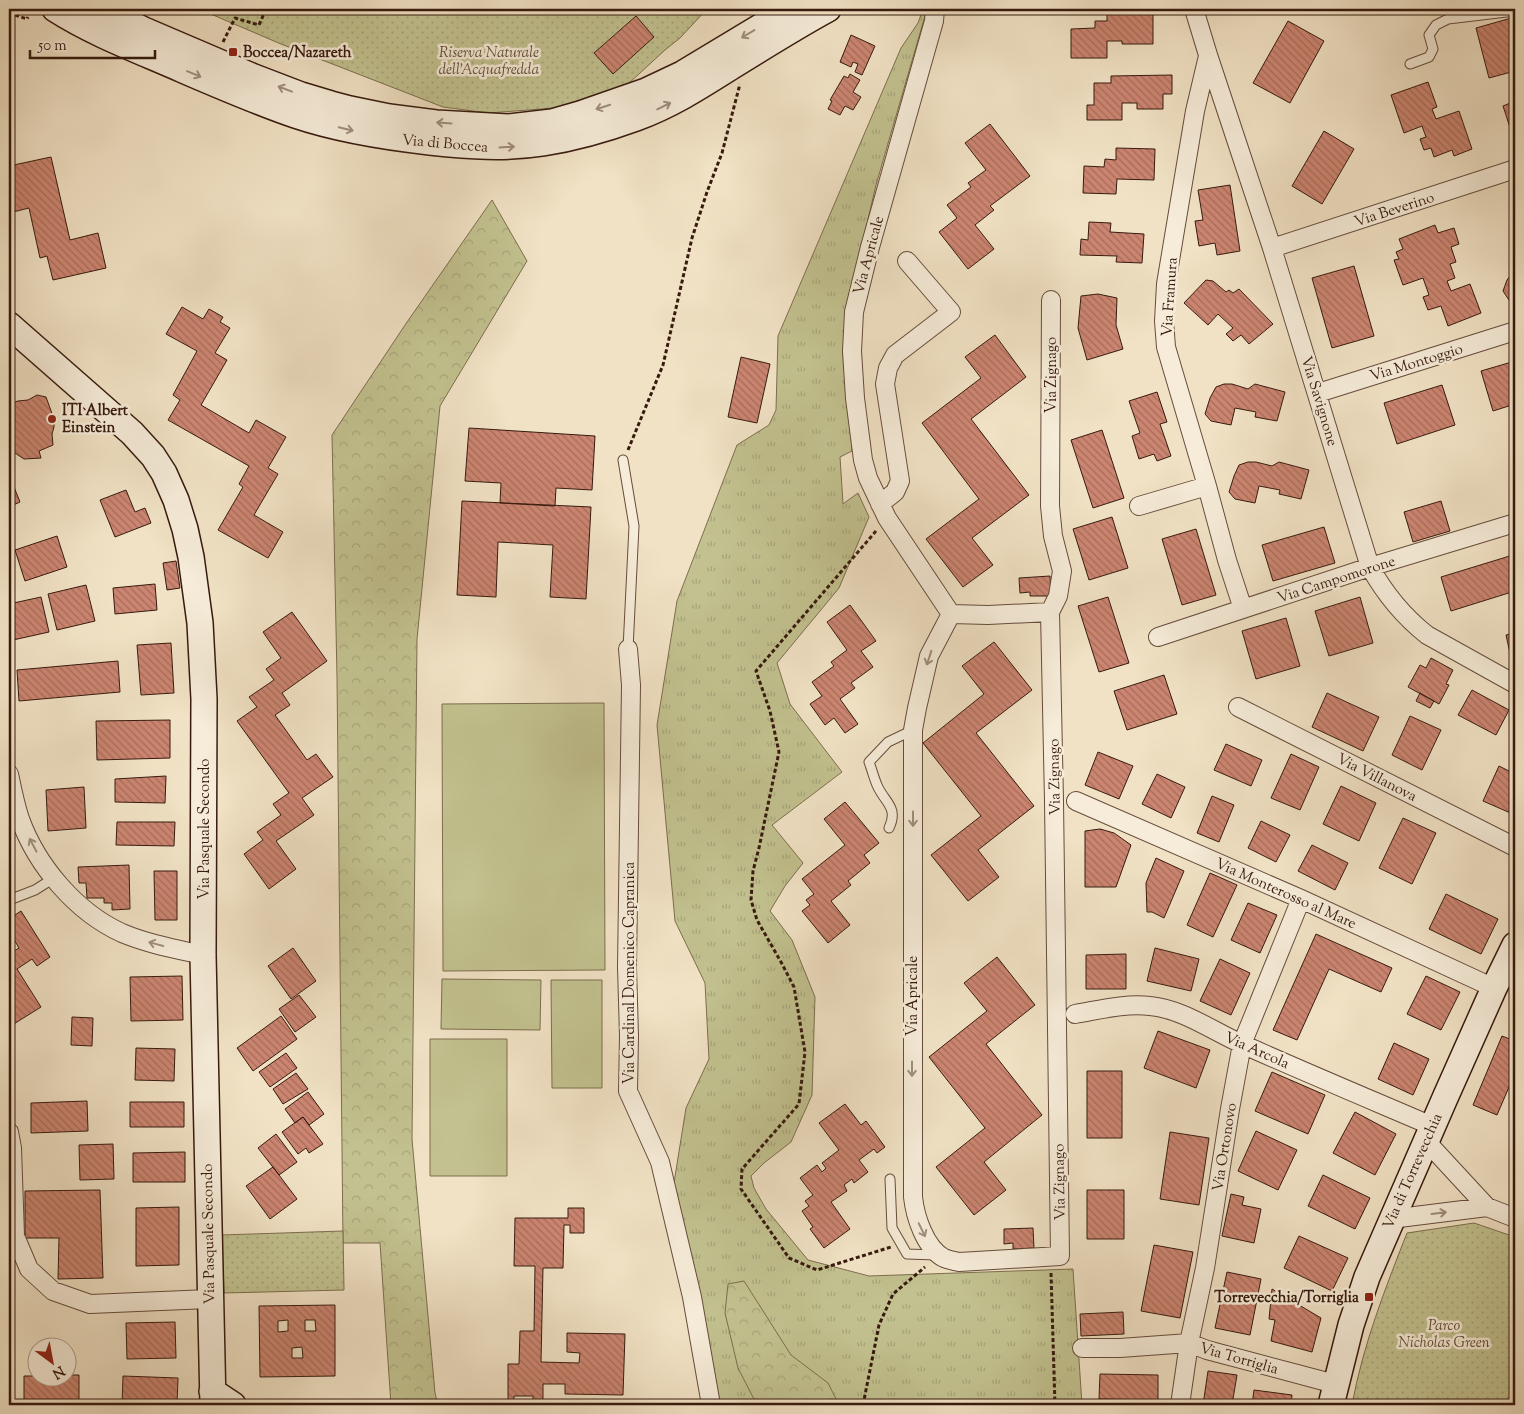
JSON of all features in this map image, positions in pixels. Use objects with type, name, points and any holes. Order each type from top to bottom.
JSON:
[{"type":"main road","name":"Via di Boccea","points":[[55,9],[77,22],[130,47],[297,116],[375,135],[496,148],[543,143],[603,129],[638,118],[685,95],[828,9]]},
{"type":"main road","name":"Via di Boccea","points":[[101,9],[135,26],[214,60],[301,95],[350,109],[389,117],[427,122],[508,127],[552,122],[646,91],[682,74],[790,9]]},
{"type":"main road","name":"Via Pasquale Secondo","points":[[9,325],[138,439],[153,456],[164,473],[180,512],[194,572],[199,605],[204,699],[203,955],[212,1398]]},
{"type":"main road","name":"Via di Torrevecchia","points":[[1333,1395],[1358,1301],[1429,1134],[1515,945]]},
{"type":"main road","points":[[212,1398],[233,1405]]},
{"type":"street","name":"Via Apricale","points":[[935,9],[934,21],[870,247],[854,312],[852,351],[855,398],[863,460],[868,478],[884,511],[951,614],[929,656],[913,730],[913,1197],[916,1216],[921,1229],[939,1255]]},
{"type":"street","name":"Via Framura","points":[[1194,9],[1208,55],[1191,130],[1166,284],[1164,321],[1166,347],[1227,560],[1243,609]]},
{"type":"street","name":"Via Savignone","points":[[1208,55],[1318,393],[1370,567],[1399,610],[1416,626],[1515,684]]},
{"type":"street","name":"Via Beverino","points":[[1272,248],[1515,169]]},
{"type":"street","points":[[884,511],[900,480],[885,384],[888,368],[895,355],[951,312],[907,261]]},
{"type":"street","name":"Via Zignago","points":[[1051,300],[1050,506],[1053,536],[1062,572],[1058,596],[1050,612],[1054,801],[1056,1257]]},
{"type":"street","name":"Via Montoggio","points":[[1318,393],[1515,331]]},
{"type":"street","points":[[1139,506],[1207,486]]},
{"type":"street","name":"Via Campomorone","points":[[1158,637],[1370,567],[1515,523]]},
{"type":"street","points":[[951,614],[988,615],[1050,612]]},
{"type":"street","name":"Via Cardinal Domenico Capranica","points":[[628,649],[630,685],[627,967],[628,1091],[660,1162],[692,1297],[711,1405]]},
{"type":"street","name":"Via Villanova","points":[[1238,707],[1515,847]]},
{"type":"street","points":[[9,774],[21,820],[35,849],[54,878],[84,908],[116,930],[150,942],[203,955]]},
{"type":"street","name":"Via Monterosso al Mare","points":[[1076,801],[1301,899],[1494,988]]},
{"type":"street","name":"Via Ortonovo","points":[[1180,1405],[1189,1343],[1205,1268],[1242,1044],[1301,899]]},
{"type":"street","name":"Via Arcola","points":[[1075,1014],[1121,1006],[1151,1006],[1179,1014],[1429,1134]]},
{"type":"street","points":[[9,1132],[12,1148],[15,1236],[29,1269],[53,1291],[90,1304],[209,1299]]},
{"type":"street","points":[[1429,1134],[1487,1208]]},
{"type":"street","points":[[1392,1219],[1487,1208],[1515,1218]]},
{"type":"street","points":[[939,1255],[959,1262],[1056,1257]]},
{"type":"street","name":"Via Torriglia","points":[[1082,1348],[1120,1348],[1189,1343],[1333,1395]]},
{"type":"lane","points":[[1410,64],[1429,57],[1433,49],[1429,35],[1436,25],[1448,19],[1515,11]]},
{"type":"lane","points":[[624,460],[634,526],[628,649]]},
{"type":"lane","points":[[889,828],[893,819],[891,806],[877,787],[869,762],[888,742],[913,730]]},
{"type":"lane","points":[[9,900],[35,890],[54,878]]},
{"type":"lane","points":[[890,1179],[892,1228],[907,1254],[939,1255]]},
{"type":"path","points":[[214,60],[235,18],[259,25],[266,9]]},
{"type":"path","points":[[9,13],[27,19],[28,16]]},
{"type":"path","points":[[624,460],[663,365],[692,238],[722,153],[741,82],[735,65]]},
{"type":"path","points":[[884,511],[756,670],[770,711],[779,752],[753,871],[752,900],[757,920],[782,962],[794,987],[805,1052],[799,1104],[742,1169],[741,1189],[789,1258],[817,1270],[901,1244]]},
{"type":"path","points":[[863,1405],[879,1325],[894,1294],[939,1255]]},
{"type":"path","points":[[1055,1405],[1056,1257]]},
{"type":"green space","name":"Riserva Naturale dell'Acquafredda","points":[[199,9],[707,9],[680,38],[627,85],[555,108],[488,113],[443,107],[281,44]]},
{"type":"green space","points":[[923,9],[927,9],[876,185],[851,292],[844,332],[852,451],[840,457],[843,504],[858,493],[869,517],[839,588],[777,663],[790,704],[842,772],[772,825],[803,863],[785,886],[770,911],[792,940],[815,997],[812,1095],[791,1142],[751,1176],[754,1188],[766,1209],[808,1260],[869,1276],[1073,1269],[1082,1405],[716,1405],[673,1189],[686,1108],[709,1059],[705,983],[675,921],[657,725],[677,601],[737,445],[769,425],[776,410],[778,336],[901,48],[918,23]]},
{"type":"green space","points":[[492,200],[527,261],[440,406],[417,639],[412,1139],[435,1393],[438,1405],[391,1405],[380,1243],[343,1243],[337,677],[332,435],[405,325]]},
{"type":"green space","points":[[604,703],[605,970],[443,971],[442,704]]},
{"type":"green space","points":[[442,979],[541,980],[540,1030],[441,1029]]},
{"type":"green space","points":[[551,980],[602,980],[602,1088],[552,1088]]},
{"type":"green space","points":[[430,1039],[507,1039],[507,1176],[430,1176]]},
{"type":"green space","name":"Parco Nicholas Green","points":[[1474,1223],[1515,1237],[1515,1405],[1352,1405],[1368,1339],[1407,1233]]},
{"type":"green space","points":[[343,1231],[344,1290],[224,1293],[222,1235]]},
{"type":"green space","points":[[744,1281],[791,1355],[828,1383],[839,1405],[763,1405],[756,1403],[738,1368],[725,1313],[728,1284]]},
{"type":"building","points":[[1107,11],[1153,11],[1153,44],[1122,44],[1122,41],[1107,41],[1107,58],[1071,58],[1071,29],[1095,28],[1095,21],[1107,21]]},
{"type":"building","points":[[636,16],[654,37],[613,74],[594,53]]},
{"type":"building","points":[[1515,17],[1515,71],[1489,78],[1476,28]]},
{"type":"building","points":[[1288,21],[1324,41],[1290,103],[1253,83]]},
{"type":"building","points":[[851,35],[875,46],[862,75],[855,72],[858,64],[853,62],[851,67],[840,62]]},
{"type":"building","points":[[850,74],[860,80],[853,92],[861,97],[853,110],[845,106],[840,115],[828,109],[832,101],[830,100],[844,76],[848,78]]},
{"type":"building","points":[[1172,75],[1172,94],[1163,94],[1163,109],[1137,109],[1137,103],[1122,103],[1122,120],[1087,120],[1087,105],[1094,105],[1094,83],[1111,83],[1111,76]]},
{"type":"building","points":[[1428,82],[1437,107],[1432,109],[1436,119],[1459,111],[1472,149],[1454,156],[1452,150],[1434,157],[1431,148],[1424,150],[1420,139],[1426,137],[1422,126],[1404,133],[1391,95]]},
{"type":"building","points":[[1515,101],[1515,143],[1503,106]]},
{"type":"building","points":[[990,124],[1030,176],[990,206],[994,210],[975,225],[994,249],[968,269],[939,232],[957,218],[947,205],[971,187],[968,183],[986,170],[965,143]]},
{"type":"building","points":[[1324,131],[1354,149],[1322,204],[1292,186]]},
{"type":"building","points":[[1116,148],[1155,149],[1154,180],[1117,179],[1116,194],[1083,193],[1084,166],[1104,167],[1105,159],[1116,160]]},
{"type":"building","points":[[51,157],[70,240],[98,233],[106,268],[53,280],[47,256],[40,258],[29,208],[9,213],[9,183],[12,183],[9,166]]},
{"type":"building","points":[[1230,185],[1240,251],[1217,255],[1215,243],[1199,246],[1195,221],[1203,220],[1198,190]]},
{"type":"building","points":[[1089,222],[1111,223],[1110,232],[1144,234],[1142,263],[1116,262],[1117,256],[1080,255],[1081,239],[1088,240]]},
{"type":"building","points":[[1435,225],[1438,233],[1454,228],[1459,244],[1451,247],[1456,262],[1450,264],[1455,278],[1447,281],[1451,291],[1470,284],[1481,313],[1448,326],[1441,306],[1428,310],[1423,297],[1429,295],[1423,278],[1403,285],[1394,260],[1399,259],[1396,252],[1403,249],[1399,239]]},
{"type":"building","points":[[1354,266],[1374,336],[1332,348],[1312,278]]},
{"type":"building","points":[[1514,271],[1515,309],[1503,291],[1507,280]]},
{"type":"building","points":[[1206,280],[1213,281],[1226,292],[1229,290],[1233,293],[1239,289],[1273,324],[1249,344],[1241,335],[1233,341],[1226,334],[1233,328],[1218,314],[1208,325],[1184,303]]},
{"type":"building","points":[[1098,294],[1117,298],[1116,325],[1123,349],[1087,360],[1078,328],[1081,296]]},
{"type":"building","points":[[182,307],[203,319],[209,309],[223,317],[220,322],[230,328],[215,353],[227,360],[201,405],[249,433],[256,420],[286,437],[268,468],[278,474],[254,515],[283,532],[268,558],[218,530],[243,487],[239,484],[249,466],[168,420],[180,400],[173,395],[197,351],[166,334]]},
{"type":"building","points":[[995,335],[1026,377],[971,419],[1029,495],[972,538],[993,565],[963,587],[926,539],[979,499],[922,423],[981,378],[965,357]]},
{"type":"building","points":[[741,357],[770,364],[757,423],[728,417]]},
{"type":"building","points":[[1515,361],[1515,404],[1493,411],[1481,371]]},
{"type":"building","points":[[1232,384],[1248,389],[1255,384],[1285,392],[1277,421],[1255,417],[1256,412],[1235,408],[1231,425],[1211,421],[1205,414],[1210,398],[1216,387]]},
{"type":"building","points":[[1442,385],[1455,425],[1397,444],[1384,403]]},
{"type":"building","points":[[1157,392],[1167,422],[1160,424],[1171,456],[1157,461],[1154,454],[1139,459],[1132,436],[1140,433],[1129,401]]},
{"type":"building","points":[[37,395],[46,397],[54,419],[53,445],[39,451],[41,458],[24,459],[9,449],[9,404],[28,400]]},
{"type":"building","points":[[469,428],[595,436],[592,490],[556,488],[555,506],[500,503],[501,483],[465,481]]},
{"type":"building","points":[[1102,430],[1124,498],[1093,508],[1071,440]]},
{"type":"building","points":[[1248,462],[1272,466],[1279,462],[1309,470],[1301,499],[1279,494],[1280,490],[1259,486],[1255,503],[1235,499],[1229,492],[1234,476],[1239,465]]},
{"type":"building","points":[[9,482],[12,482],[20,502],[9,507]]},
{"type":"building","points":[[126,490],[135,512],[145,508],[151,523],[115,537],[100,500]]},
{"type":"building","points":[[462,501],[591,507],[586,599],[550,597],[553,545],[498,542],[496,597],[457,595]]},
{"type":"building","points":[[1441,501],[1450,531],[1413,542],[1404,512]]},
{"type":"building","points":[[1112,517],[1128,568],[1089,580],[1073,529]]},
{"type":"building","points":[[1324,527],[1335,563],[1273,581],[1262,545]]},
{"type":"building","points":[[1196,529],[1216,595],[1182,605],[1162,539]]},
{"type":"building","points":[[57,536],[67,567],[25,581],[15,550]]},
{"type":"building","points":[[1513,555],[1515,563],[1515,591],[1451,611],[1441,577]]},
{"type":"building","points":[[176,561],[180,588],[167,590],[163,563]]},
{"type":"building","points":[[1050,576],[1051,596],[1030,596],[1030,592],[1020,593],[1019,578]]},
{"type":"building","points":[[155,584],[157,610],[115,614],[113,588]]},
{"type":"building","points":[[86,585],[95,621],[57,630],[48,594]]},
{"type":"building","points":[[41,597],[49,632],[13,640],[9,620],[9,604]]},
{"type":"building","points":[[1108,597],[1129,663],[1099,672],[1078,606]]},
{"type":"building","points":[[1360,597],[1373,643],[1329,656],[1315,611]]},
{"type":"building","points":[[850,605],[876,641],[861,651],[873,667],[851,683],[855,688],[840,699],[858,724],[845,733],[834,718],[825,725],[810,704],[822,696],[812,682],[834,666],[831,662],[847,650],[827,622]]},
{"type":"building","points":[[292,612],[327,661],[282,693],[290,705],[275,715],[307,760],[316,754],[333,777],[302,798],[314,815],[276,841],[296,869],[269,889],[244,854],[263,840],[257,832],[281,815],[273,804],[289,793],[237,721],[257,707],[249,697],[274,680],[266,669],[281,658],[263,632]]},
{"type":"building","points":[[1286,618],[1300,666],[1256,679],[1242,631]]},
{"type":"building","points":[[1515,633],[1515,666],[1513,667],[1506,635]]},
{"type":"building","points":[[994,642],[1032,690],[976,733],[1034,806],[978,850],[999,877],[968,901],[931,855],[981,816],[923,743],[984,694],[962,666]]},
{"type":"building","points":[[171,643],[174,693],[141,695],[137,645]]},
{"type":"building","points":[[1431,658],[1453,670],[1446,684],[1449,685],[1439,704],[1408,687],[1420,665],[1426,668]]},
{"type":"building","points":[[118,661],[120,692],[19,701],[17,670]]},
{"type":"building","points":[[1164,675],[1177,714],[1127,730],[1114,691]]},
{"type":"building","points":[[1472,690],[1509,710],[1496,735],[1458,715]]},
{"type":"building","points":[[1327,693],[1379,717],[1363,751],[1312,727]]},
{"type":"building","points":[[1420,693],[1434,701],[1430,708],[1416,701]]},
{"type":"building","points":[[1410,716],[1441,730],[1422,770],[1392,755]]},
{"type":"building","points":[[170,720],[170,758],[97,760],[96,721]]},
{"type":"building","points":[[1226,744],[1262,760],[1251,786],[1214,770]]},
{"type":"building","points":[[1098,752],[1133,766],[1119,799],[1085,785]]},
{"type":"building","points":[[1291,754],[1319,767],[1300,810],[1271,798]]},
{"type":"building","points":[[1499,766],[1515,774],[1515,815],[1483,801]]},
{"type":"building","points":[[1157,774],[1185,787],[1171,818],[1142,804]]},
{"type":"building","points":[[166,776],[165,803],[115,802],[115,779]]},
{"type":"building","points":[[1341,786],[1376,803],[1359,841],[1323,824]]},
{"type":"building","points":[[84,787],[86,828],[48,831],[46,790]]},
{"type":"building","points":[[1212,796],[1234,805],[1219,842],[1197,833]]},
{"type":"building","points":[[845,802],[879,843],[864,855],[870,863],[848,881],[851,885],[831,901],[850,925],[828,943],[802,911],[810,905],[806,900],[814,894],[802,879],[845,845],[824,819]]},
{"type":"building","points":[[1403,818],[1436,833],[1412,884],[1379,868]]},
{"type":"building","points":[[1261,821],[1290,835],[1276,862],[1248,848]]},
{"type":"building","points":[[117,822],[175,822],[174,846],[116,845]]},
{"type":"building","points":[[1100,829],[1114,833],[1131,845],[1116,887],[1085,887],[1085,831]]},
{"type":"building","points":[[1312,845],[1348,863],[1335,890],[1298,871]]},
{"type":"building","points":[[1156,858],[1184,871],[1164,918],[1152,912],[1147,912],[1146,883]]},
{"type":"building","points":[[129,865],[130,909],[112,910],[112,903],[104,903],[104,898],[87,898],[86,883],[79,883],[78,867]]},
{"type":"building","points":[[154,871],[177,871],[177,920],[155,920]]},
{"type":"building","points":[[1210,873],[1237,885],[1213,937],[1187,925]]},
{"type":"building","points":[[1446,894],[1498,919],[1481,954],[1429,929]]},
{"type":"building","points":[[1248,903],[1277,915],[1260,953],[1231,940]]},
{"type":"building","points":[[21,911],[50,957],[37,966],[32,959],[17,969],[41,1007],[9,1027],[9,954],[19,948],[9,931],[9,919]]},
{"type":"building","points":[[1316,934],[1392,968],[1381,992],[1329,969],[1297,1040],[1273,1030]]},
{"type":"building","points":[[293,948],[316,981],[291,999],[268,966]]},
{"type":"building","points":[[1155,948],[1199,959],[1191,991],[1147,981]]},
{"type":"building","points":[[1126,954],[1126,989],[1086,989],[1086,955]]},
{"type":"building","points":[[997,957],[1035,1005],[986,1044],[1042,1115],[984,1162],[1006,1190],[974,1215],[936,1167],[985,1128],[929,1057],[987,1011],[964,983]]},
{"type":"building","points":[[1220,959],[1250,973],[1231,1015],[1200,1001]]},
{"type":"building","points":[[182,976],[183,1020],[131,1021],[130,977]]},
{"type":"building","points":[[1426,976],[1460,992],[1441,1030],[1407,1014]]},
{"type":"building","points":[[299,995],[316,1017],[295,1032],[279,1009]]},
{"type":"building","points":[[281,1016],[297,1039],[253,1071],[237,1048]]},
{"type":"building","points":[[72,1017],[93,1018],[92,1046],[71,1045]]},
{"type":"building","points":[[1158,1031],[1210,1050],[1196,1088],[1144,1068]]},
{"type":"building","points":[[1502,1036],[1515,1041],[1515,1073],[1497,1115],[1473,1105]]},
{"type":"building","points":[[1394,1043],[1429,1059],[1413,1095],[1378,1079]]},
{"type":"building","points":[[136,1048],[175,1049],[174,1081],[135,1080]]},
{"type":"building","points":[[286,1053],[297,1068],[270,1087],[259,1072]]},
{"type":"building","points":[[1087,1071],[1122,1071],[1122,1138],[1087,1138]]},
{"type":"building","points":[[1272,1072],[1325,1095],[1308,1134],[1255,1111]]},
{"type":"building","points":[[296,1073],[308,1089],[283,1104],[273,1089]]},
{"type":"building","points":[[308,1092],[324,1114],[309,1125],[303,1117],[295,1123],[285,1109]]},
{"type":"building","points":[[87,1101],[88,1131],[31,1133],[31,1103]]},
{"type":"building","points":[[130,1102],[184,1102],[184,1127],[130,1127]]},
{"type":"building","points":[[845,1104],[861,1125],[866,1121],[885,1147],[877,1153],[874,1149],[859,1160],[868,1172],[854,1183],[852,1179],[844,1185],[847,1191],[831,1202],[850,1229],[824,1248],[810,1229],[813,1227],[802,1211],[809,1206],[805,1201],[813,1195],[800,1178],[817,1165],[822,1172],[826,1168],[822,1163],[839,1150],[819,1123]]},
{"type":"building","points":[[1355,1112],[1396,1134],[1375,1175],[1333,1153]]},
{"type":"building","points":[[303,1117],[323,1144],[309,1153],[306,1148],[298,1154],[282,1132]]},
{"type":"building","points":[[1256,1131],[1297,1150],[1278,1190],[1238,1171]]},
{"type":"building","points":[[1170,1132],[1209,1138],[1199,1205],[1160,1199]]},
{"type":"building","points":[[276,1134],[297,1162],[279,1175],[258,1148]]},
{"type":"building","points":[[113,1144],[114,1179],[80,1180],[79,1145]]},
{"type":"building","points":[[185,1152],[185,1182],[133,1182],[133,1153]]},
{"type":"building","points":[[273,1167],[297,1199],[270,1219],[246,1186]]},
{"type":"building","points":[[1323,1175],[1370,1198],[1355,1229],[1308,1206]]},
{"type":"building","points":[[100,1190],[103,1278],[58,1279],[59,1238],[25,1238],[25,1191]]},
{"type":"building","points":[[1087,1190],[1124,1190],[1124,1239],[1087,1239]]},
{"type":"building","points":[[1231,1194],[1244,1197],[1242,1205],[1261,1209],[1254,1243],[1222,1236]]},
{"type":"building","points":[[179,1207],[179,1265],[136,1266],[136,1208]]},
{"type":"building","points":[[568,1208],[584,1208],[584,1233],[570,1233],[570,1225],[564,1225],[563,1268],[543,1268],[541,1362],[579,1363],[580,1353],[567,1352],[567,1333],[625,1334],[623,1395],[565,1394],[565,1384],[543,1384],[543,1405],[533,1405],[533,1396],[514,1396],[514,1405],[508,1405],[508,1364],[519,1364],[520,1331],[534,1331],[535,1266],[514,1266],[515,1218],[568,1218]]},
{"type":"building","points":[[1033,1228],[1034,1248],[1013,1249],[1013,1243],[1004,1244],[1004,1229]]},
{"type":"building","points":[[1299,1236],[1348,1258],[1332,1291],[1284,1268]]},
{"type":"building","points":[[1154,1245],[1193,1252],[1180,1318],[1141,1311]]},
{"type":"building","points":[[1227,1272],[1261,1279],[1250,1335],[1215,1328]]},
{"type":"building","points":[[1272,1289],[1321,1318],[1312,1352],[1271,1341],[1275,1320],[1269,1319]]},
{"type":"building","points":[[335,1305],[335,1376],[260,1377],[259,1306]],"holes":[[[288,1320],[288,1331],[278,1332],[278,1321]],[[305,1320],[315,1320],[316,1331],[305,1331]],[[302,1347],[303,1358],[292,1358],[292,1348]]]},
{"type":"building","points":[[9,1312],[14,1314],[9,1339]]},
{"type":"building","points":[[1123,1312],[1124,1334],[1081,1336],[1080,1314]]},
{"type":"building","points":[[175,1322],[176,1358],[127,1359],[126,1323]]},
{"type":"building","points":[[1208,1371],[1237,1375],[1232,1405],[1203,1405]]},
{"type":"building","points":[[1100,1374],[1158,1375],[1158,1400],[1099,1399]]},
{"type":"building","points":[[79,1375],[79,1404],[24,1405],[24,1376],[28,1376],[28,1386],[78,1386]]},
{"type":"building","points":[[123,1376],[178,1378],[177,1405],[122,1405]]},
{"type":"building","points":[[1254,1390],[1292,1395],[1291,1405],[1252,1405]]},
{"type":"building","points":[[545,1403],[572,1403],[572,1405],[545,1405]]},
{"type":"place","name":"Boccea/Nazareth","points":[[233,52]]},
{"type":"place","name":"ITI Albert Einstein","points":[[52,419]]},
{"type":"place","name":"Torrevecchia/Torriglia","points":[[1369,1297]]}]
